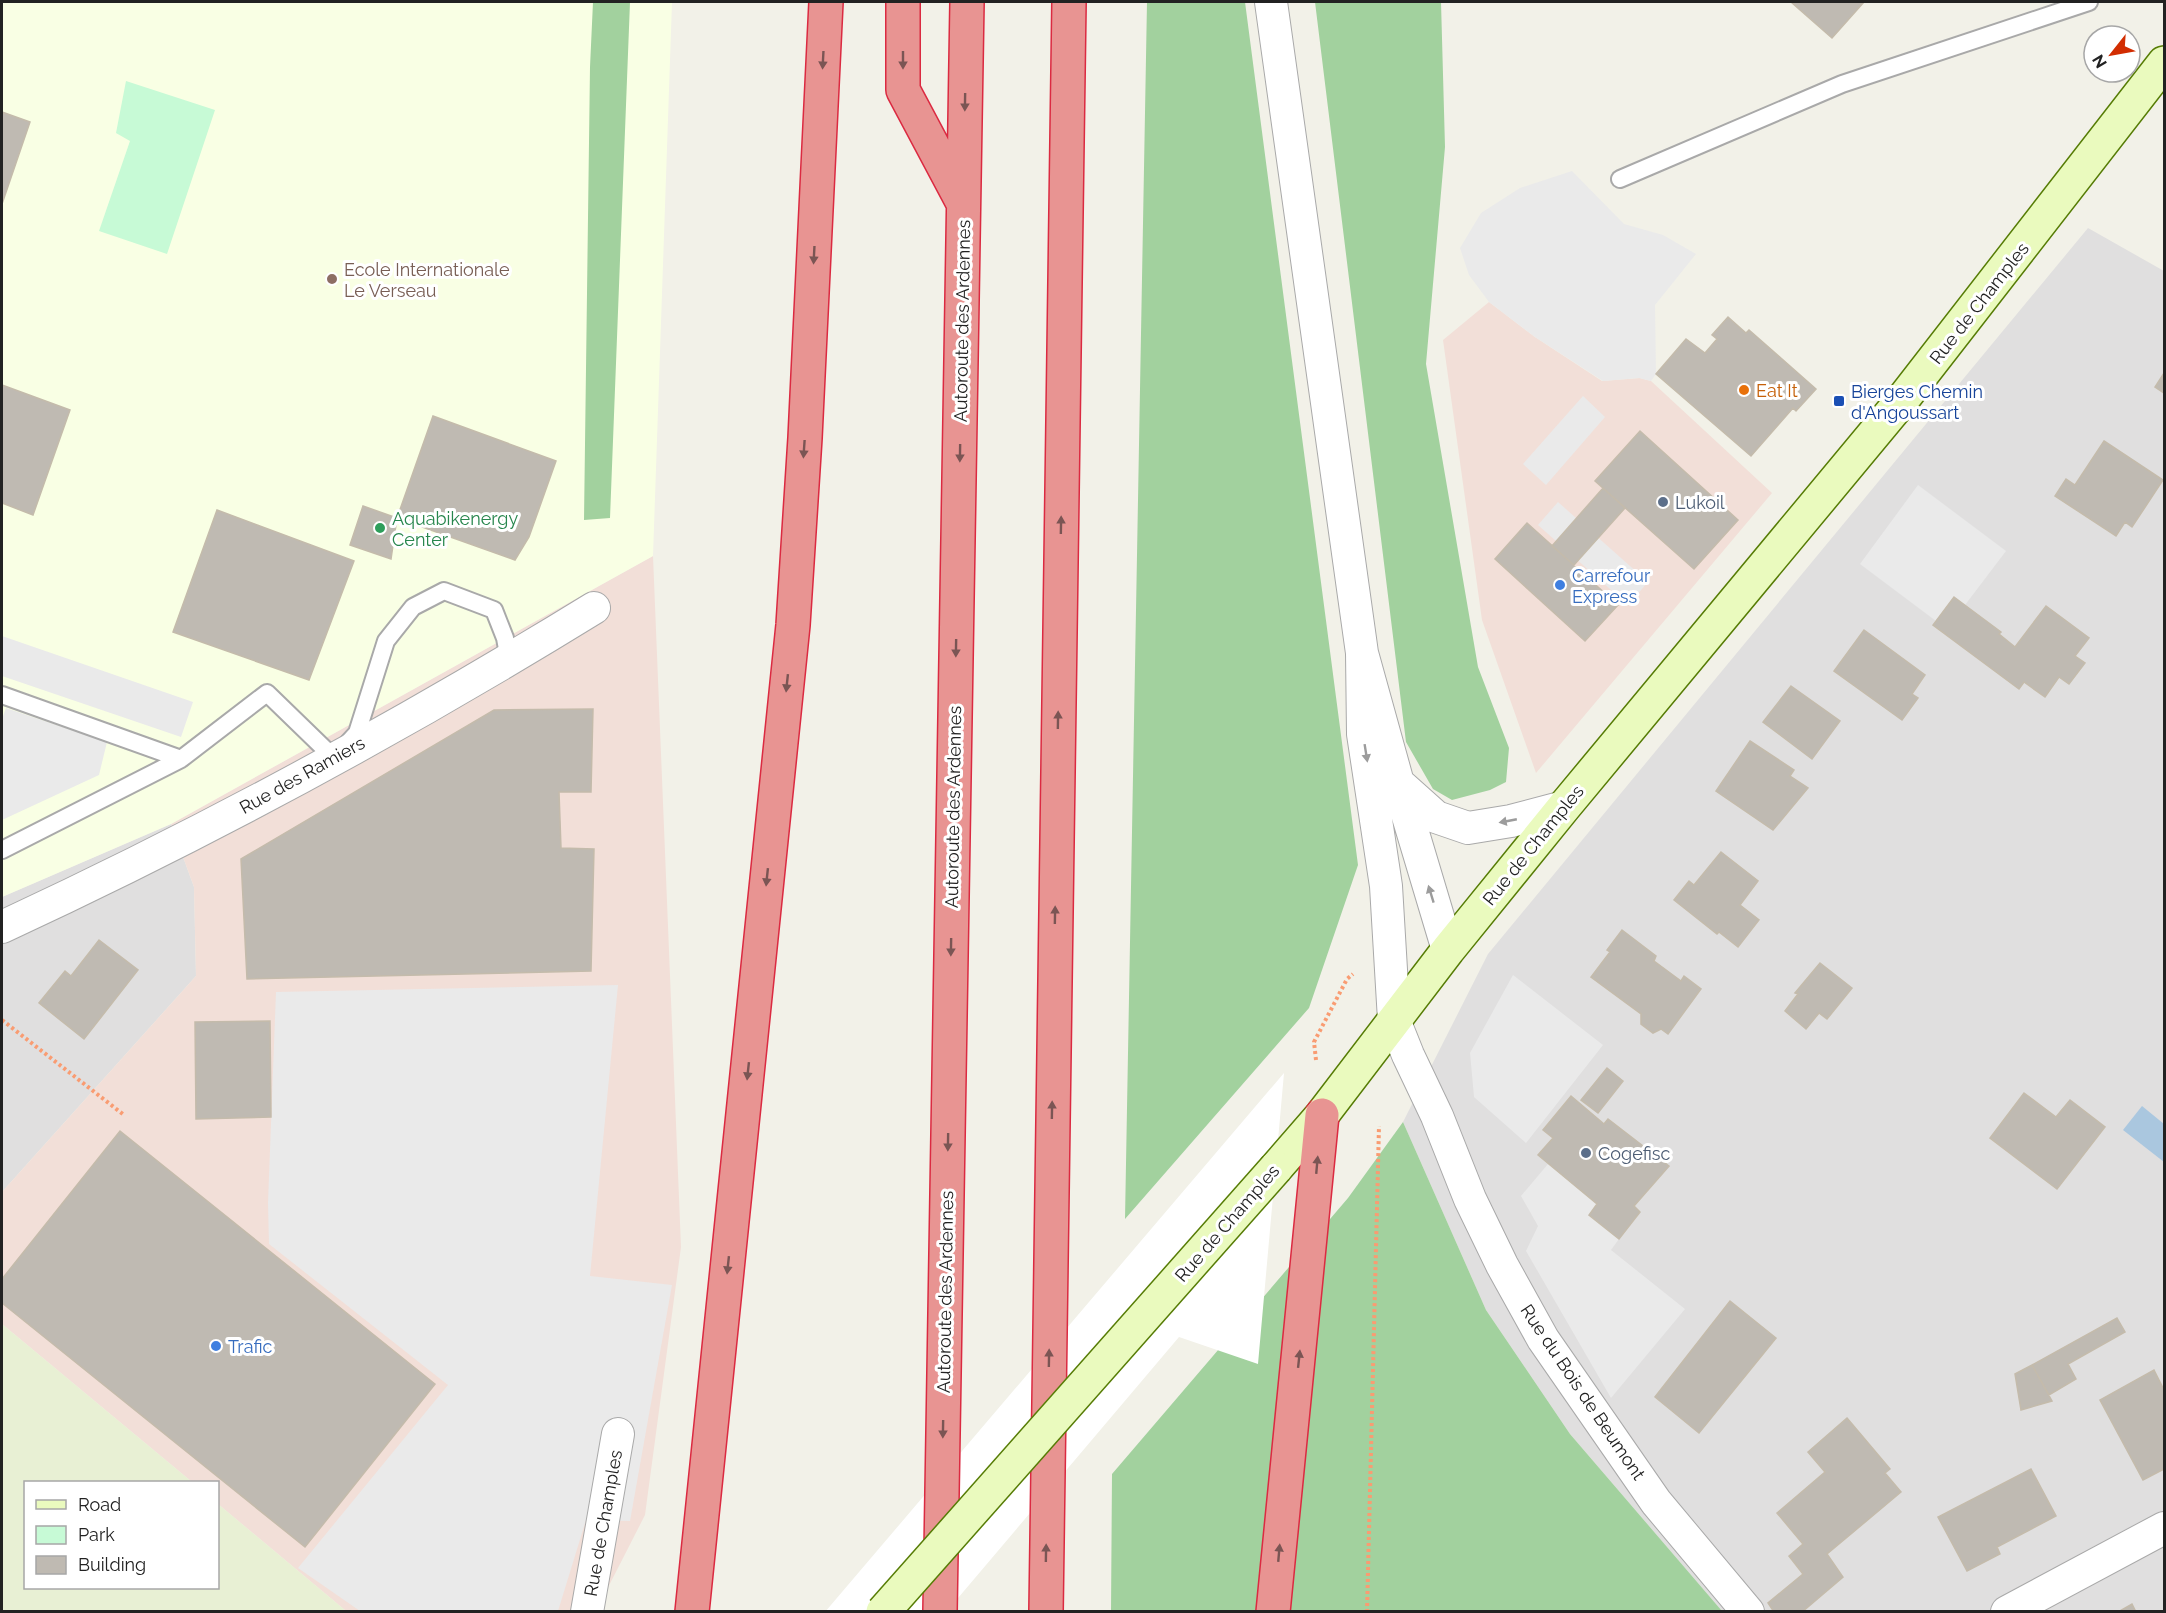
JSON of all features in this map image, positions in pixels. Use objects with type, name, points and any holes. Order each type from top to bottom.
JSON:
[{"type":"highway","points":[[692,1611],[793,625],[805,438],[826,2]]},
{"type":"highway","points":[[903,2],[903,90],[964,205]]},
{"type":"highway","name":"Autoroute des Ardennes","points":[[940,1611],[967,2]]},
{"type":"highway","points":[[1046,1611],[1069,2]]},
{"type":"highway","points":[[1273,1611],[1322,1115]]},
{"type":"highway","points":[[698,1567],[713,1611]]},
{"type":"main road","name":"Rue de Champles","points":[[883,1611],[1322,1115],[1448,950],[1910,390],[2164,63]]},
{"type":"street","points":[[1271,2],[1362,653],[1448,950]]},
{"type":"street","name":"Rue des Ramiers","points":[[2,927],[247,805],[509,660],[594,608]]},
{"type":"street","name":"Rue du Bois de Beumont","points":[[1362,653],[1363,734],[1386,886],[1394,1020],[1408,1055],[1437,1116],[1470,1199],[1502,1265],[1544,1339],[1656,1502],[1748,1611]]},
{"type":"street","points":[[1398,783],[1436,817],[1468,828],[1511,821],[1564,807]]},
{"type":"street","name":"Rue de Champles","points":[[587,1611],[618,1434]]},
{"type":"street","points":[[2007,1611],[2164,1528]]},
{"type":"lane","points":[[1620,179],[1842,84],[2089,2]]},
{"type":"lane","points":[[2,850],[181,759],[267,693],[334,758],[357,733],[386,641],[412,608],[444,591],[494,610],[505,638],[509,660]]},
{"type":"lane","points":[[2,695],[181,759]]},
{"type":"path","points":[[2,1020],[124,1115]]},
{"type":"path","points":[[1367,1611],[1379,1126]]},
{"type":"shaded area","name":"Ecole Internationale Le Verseau","points":[[2,2],[672,2],[653,556],[171,824],[2,897]]},
{"type":"shaded area","points":[[1572,171],[1624,224],[1663,235],[1696,254],[1655,305],[1656,374],[1651,381],[1639,378],[1603,381],[1535,337],[1489,302],[1469,275],[1460,248],[1481,213],[1520,188]]},
{"type":"shaded area","points":[[2088,228],[2164,271],[2164,1611],[1722,1611],[1570,1434],[1486,1310],[1403,1122],[1488,954]]},
{"type":"shaded area","points":[[1489,302],[1535,337],[1602,381],[1640,378],[1651,381],[1772,493],[1536,773],[1482,620],[1443,340]]},
{"type":"shaded area","points":[[1583,396],[1605,417],[1546,485],[1523,464]]},
{"type":"shaded area","points":[[1918,485],[2006,551],[1965,605],[1954,597],[1936,621],[1860,564]]},
{"type":"shaded area","points":[[1558,502],[1648,582],[1628,605],[1538,525]]},
{"type":"shaded area","points":[[653,556],[681,1247],[645,1515],[596,1611],[346,1611],[219,1505],[219,1481],[191,1481],[2,1324],[2,1192],[196,976],[194,887],[171,824]]},
{"type":"shaded area","points":[[2,636],[193,702],[181,737],[2,676]]},
{"type":"shaded area","points":[[6,708],[107,742],[99,775],[2,820],[2,719]]},
{"type":"shaded area","points":[[171,824],[194,887],[196,976],[2,1192],[2,897]]},
{"type":"shaded area","points":[[1513,975],[1603,1045],[1526,1143],[1474,1097],[1470,1053]]},
{"type":"shaded area","points":[[618,985],[590,1276],[672,1285],[630,1521],[586,1520],[558,1611],[360,1611],[298,1568],[448,1385],[269,1244],[268,1203],[276,992]]},
{"type":"shaded area","points":[[1548,1164],[1597,1204],[1619,1239],[1611,1250],[1685,1309],[1611,1398],[1526,1251],[1538,1226],[1521,1196]]},
{"type":"shaded area","points":[[2,1324],[191,1481],[24,1481],[24,1589],[219,1589],[219,1505],[346,1611],[2,1611]]},
{"type":"green space","points":[[593,2],[630,2],[610,518],[584,520],[590,67]]},
{"type":"green space","points":[[1147,2],[1245,2],[1358,865],[1309,1008],[1125,1219]]},
{"type":"green space","points":[[1315,2],[1441,2],[1445,147],[1426,364],[1478,667],[1509,748],[1506,782],[1490,790],[1452,800],[1433,789],[1406,742]]},
{"type":"green space","points":[[126,81],[215,110],[167,254],[99,231],[130,141],[116,133]]},
{"type":"green space","points":[[1403,1122],[1486,1310],[1570,1434],[1722,1611],[1111,1612],[1112,1474],[1348,1198]]},
{"type":"water","points":[[2142,1106],[2164,1124],[2164,1162],[2123,1130]]},
{"type":"pier","points":[[1284,1073],[1258,1364],[1179,1337],[947,1611],[825,1612]]},
{"type":"building","points":[[1791,2],[1864,2],[1832,38]]},
{"type":"building","points":[[2,112],[30,122],[2,204]]},
{"type":"building","points":[[1728,317],[1746,333],[1749,330],[1816,389],[1796,411],[1793,408],[1751,456],[1656,374],[1686,339],[1705,353],[1717,339],[1712,335]]},
{"type":"building","points":[[2164,373],[2164,393],[2155,387]]},
{"type":"building","points":[[2,385],[70,410],[33,515],[2,503]]},
{"type":"building","points":[[433,416],[556,461],[529,537],[515,560],[397,518]]},
{"type":"building","points":[[1640,431],[1738,520],[1694,569],[1595,481]]},
{"type":"building","points":[[2104,441],[2163,480],[2132,527],[2125,522],[2116,536],[2055,496],[2066,479],[2075,485]]},
{"type":"building","points":[[1603,488],[1625,508],[1574,565],[1552,546]]},
{"type":"building","points":[[363,506],[397,518],[391,559],[350,545]]},
{"type":"building","points":[[217,510],[354,561],[309,680],[173,632]]},
{"type":"building","name":"Carrefour Express","points":[[1527,523],[1618,605],[1585,641],[1495,559]]},
{"type":"building","points":[[1954,597],[2001,632],[1999,634],[2015,647],[2046,606],[2089,638],[2075,656],[2085,663],[2069,684],[2059,677],[2045,697],[2024,682],[2019,689],[1933,625]]},
{"type":"building","points":[[1864,630],[1925,675],[1912,694],[1918,698],[1902,720],[1834,671]]},
{"type":"building","points":[[1791,686],[1840,721],[1812,759],[1763,722]]},
{"type":"building","points":[[593,709],[591,792],[559,792],[561,848],[594,849],[591,971],[247,979],[241,859],[494,710]]},
{"type":"building","points":[[1750,741],[1794,770],[1790,776],[1808,788],[1773,830],[1716,791]]},
{"type":"building","points":[[1721,852],[1758,881],[1740,905],[1759,920],[1738,947],[1719,932],[1717,934],[1674,900],[1689,881],[1694,885]]},
{"type":"building","points":[[1622,930],[1656,956],[1654,961],[1681,981],[1684,976],[1701,989],[1668,1034],[1661,1029],[1653,1033],[1641,1024],[1641,1014],[1591,977],[1610,952],[1607,950]]},
{"type":"building","points":[[99,940],[138,970],[84,1039],[39,1003],[65,971],[71,976]]},
{"type":"building","points":[[1820,963],[1852,988],[1827,1019],[1819,1013],[1806,1029],[1785,1011],[1798,994],[1795,993]]},
{"type":"building","points":[[270,1021],[271,1117],[196,1119],[195,1022]]},
{"type":"building","points":[[1607,1068],[1623,1081],[1598,1113],[1581,1100]]},
{"type":"building","points":[[2024,1093],[2056,1117],[2070,1100],[2105,1127],[2057,1189],[1990,1138]]},
{"type":"building","points":[[1571,1096],[1604,1124],[1608,1119],[1669,1166],[1634,1206],[1640,1212],[1619,1239],[1589,1215],[1597,1204],[1538,1155],[1553,1138],[1543,1130]]},
{"type":"building","points":[[120,1131],[435,1384],[305,1547],[2,1303],[2,1279]]},
{"type":"building","points":[[1730,1301],[1776,1338],[1699,1433],[1655,1397]]},
{"type":"building","points":[[2117,1318],[2125,1332],[2068,1364],[2076,1379],[2049,1395],[2032,1365]]},
{"type":"building","points":[[2032,1365],[2052,1401],[2021,1410],[2015,1374]]},
{"type":"building","points":[[2154,1370],[2164,1390],[2164,1469],[2143,1480],[2100,1400]]},
{"type":"building","points":[[1847,1418],[1890,1469],[1885,1473],[1901,1492],[1827,1554],[1843,1577],[1802,1612],[1774,1612],[1768,1603],[1803,1574],[1789,1556],[1803,1544],[1777,1513],[1825,1472],[1808,1452]]},
{"type":"building","points":[[2031,1469],[2056,1516],[1997,1547],[2000,1554],[1967,1571],[1938,1517]]},
{"type":"building","points":[[2132,1604],[2136,1612],[2118,1612]]},
{"type":"place","name":"Ecole Internationale Le Verseau","points":[[332,279]]},
{"type":"place","name":"Eat It","points":[[1744,390]]},
{"type":"place","name":"Bierges Chemin d'Angoussart","points":[[1839,401]]},
{"type":"place","name":"Lukoil","points":[[1663,502]]},
{"type":"place","name":"Aquabikenergy Center","points":[[380,528]]},
{"type":"place","name":"Carrefour Express","points":[[1560,585]]},
{"type":"place","name":"Cogefisc","points":[[1586,1153]]},
{"type":"place","name":"Trafic","points":[[216,1346]]}]
